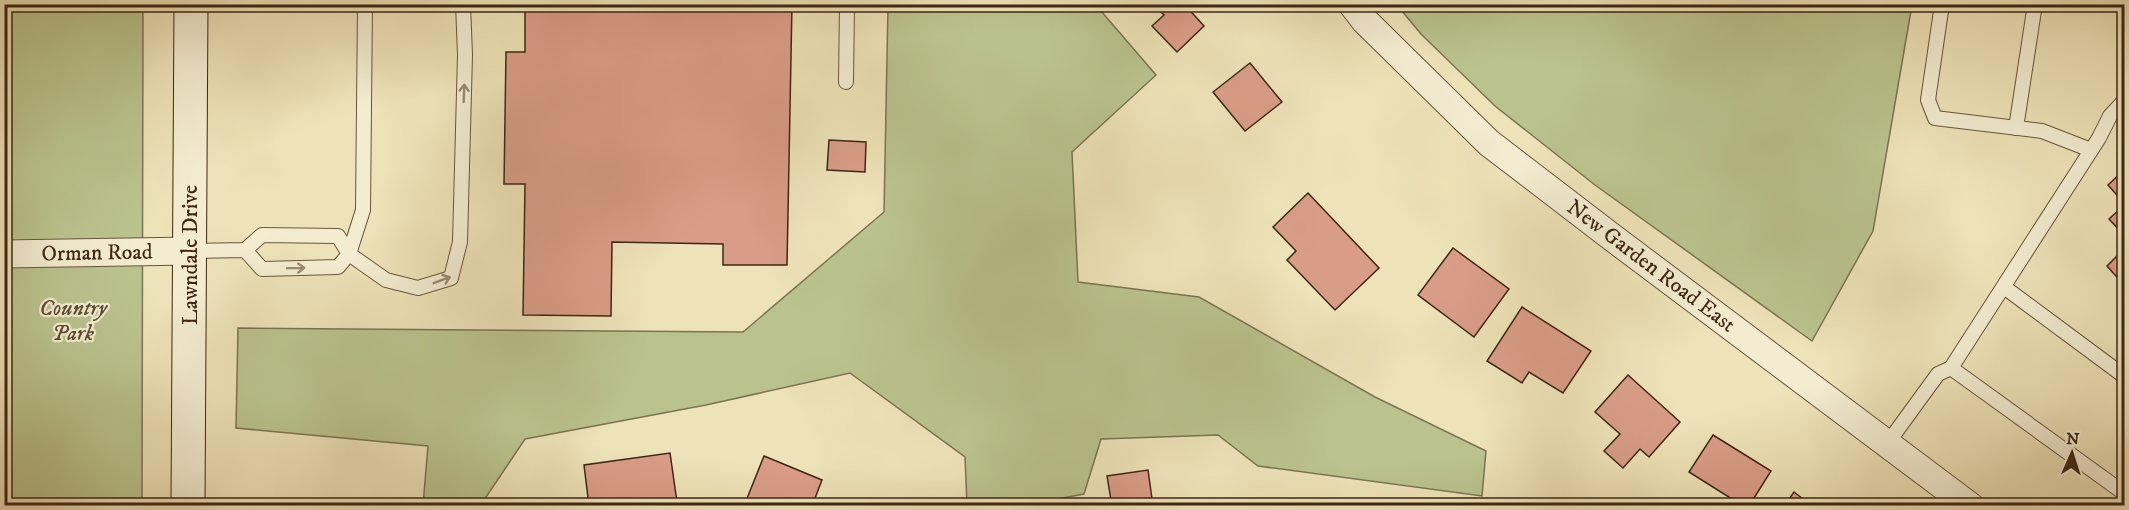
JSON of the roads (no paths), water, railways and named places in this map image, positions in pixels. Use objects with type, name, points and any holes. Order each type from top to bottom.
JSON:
[{"type":"main road","name":"Lawndale Drive","points":[[188,506],[191,4]]},
{"type":"street","name":"New Garden Road East","points":[[1352,4],[1365,21],[1489,143],[1970,506]]},
{"type":"street","name":"Orman Road","points":[[4,254],[190,251]]},
{"type":"lane","points":[[245,250],[262,269],[338,267],[349,254],[363,210],[364,4]]},
{"type":"lane","points":[[190,251],[245,250],[262,235],[338,236],[349,254],[386,280],[418,288],[451,278],[460,242],[465,55],[463,4]]},
{"type":"lane","points":[[846,82],[847,4]]},
{"type":"lane","points":[[1942,4],[1928,100],[1935,118],[2042,131],[2091,150]]},
{"type":"lane","points":[[2016,128],[2035,4]]},
{"type":"lane","points":[[1887,444],[1938,374],[1952,368],[2091,150],[2110,116],[2124,101]]},
{"type":"lane","points":[[2004,288],[2124,376]]},
{"type":"lane","points":[[1952,368],[2124,493]]},
{"type":"park label","name":"Country Park","points":[[73,320]]}]
